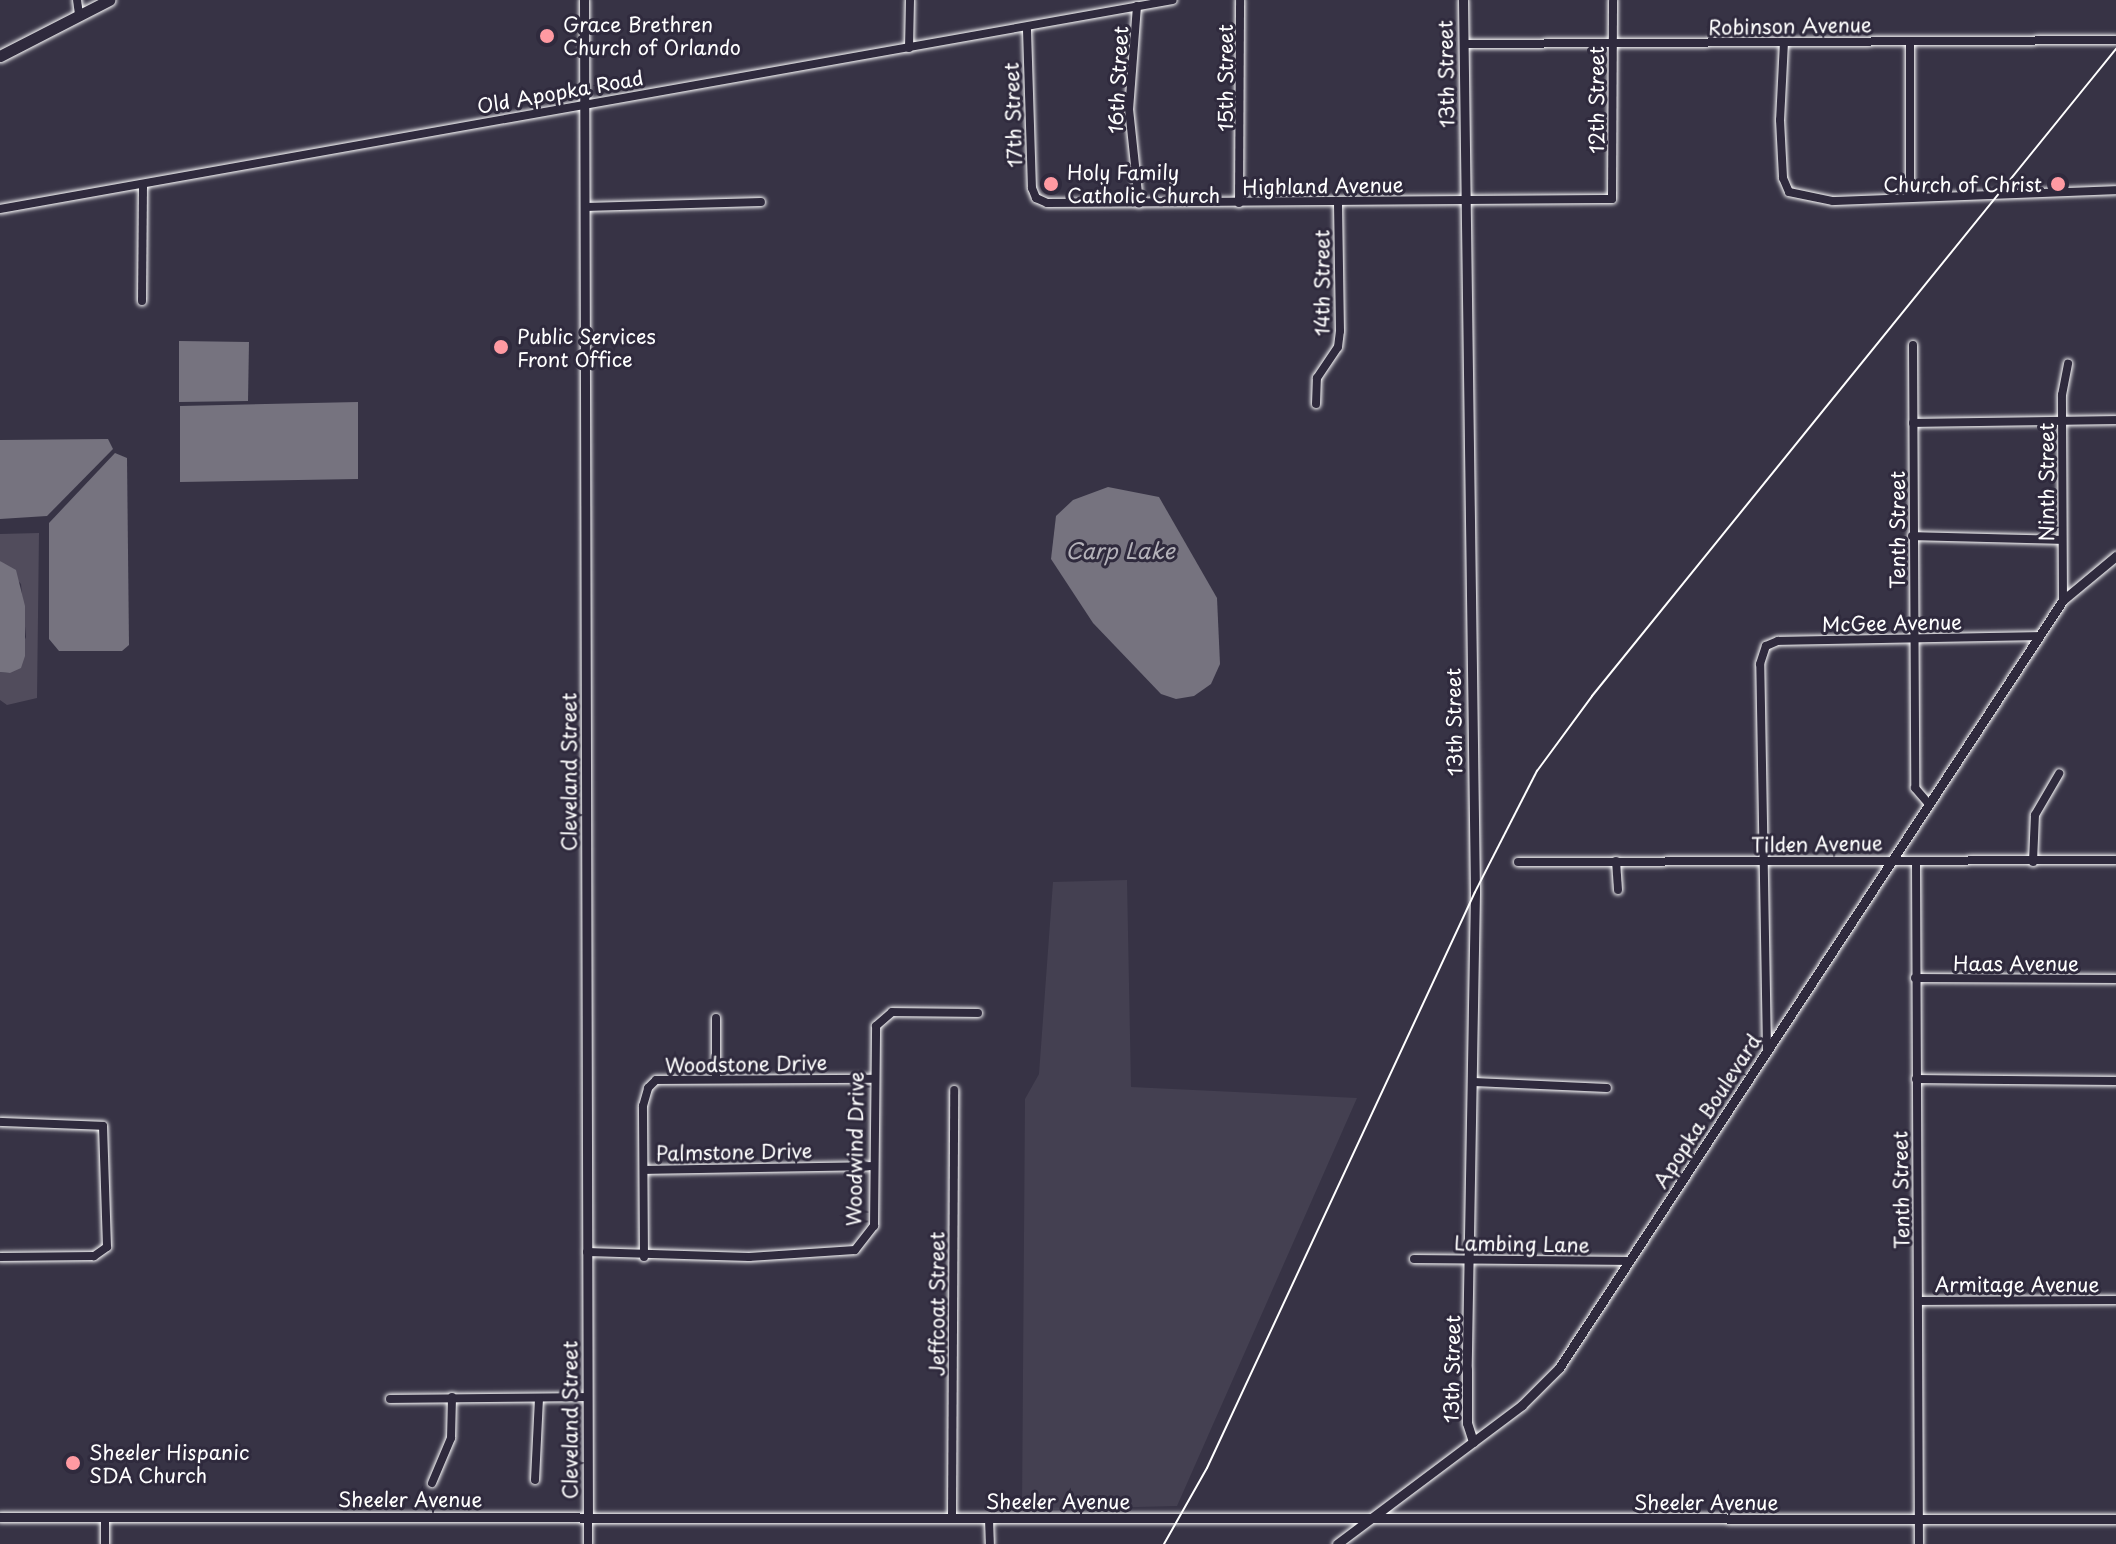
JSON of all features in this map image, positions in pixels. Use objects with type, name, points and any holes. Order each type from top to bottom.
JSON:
[{"type":"main road","points":[[0,56],[109,0]]},
{"type":"street","points":[[77,0],[79,15]]},
{"type":"street","name":"Cleveland Street","points":[[584,0],[588,1544]]},
{"type":"street","points":[[909,48],[910,0]]},
{"type":"street","name":"Old Apopka Road","points":[[0,209],[584,104],[1027,30],[1173,0]]},
{"type":"street","name":"15th Street","points":[[1239,203],[1240,0]]},
{"type":"street","name":"13th Street","points":[[1463,0],[1474,1082],[1467,1423],[1473,1442]]},
{"type":"street","name":"12th Street","points":[[1612,199],[1613,0]]},
{"type":"street","name":"16th Street","points":[[1137,6],[1129,109],[1139,203]]},
{"type":"street","name":"17th Street","points":[[1027,30],[1036,198]]},
{"type":"street","name":"Robinson Avenue","points":[[1464,44],[2116,40]]},
{"type":"street","points":[[1910,41],[1910,195]]},
{"type":"street","points":[[1784,42],[1780,120],[1783,178],[1789,192],[1833,201],[1910,195],[2116,190]]},
{"type":"street","points":[[142,301],[143,184]]},
{"type":"street","name":"Highland Avenue","points":[[1036,198],[1047,203],[1612,199]]},
{"type":"street","points":[[585,207],[761,202]]},
{"type":"street","name":"14th Street","points":[[1316,404],[1317,378],[1338,347],[1340,331],[1338,202]]},
{"type":"street","name":"Tenth Street","points":[[1913,345],[1915,788],[1929,804]]},
{"type":"street","name":"Ninth Street","points":[[2063,600],[2062,421],[2068,364]]},
{"type":"street","points":[[1913,423],[2116,420]]},
{"type":"street","points":[[1912,536],[2062,540]]},
{"type":"street","name":"Apopka Boulevard","points":[[1337,1544],[1547,1383],[2063,600],[2116,556]]},
{"type":"street","name":"McGee Avenue","points":[[1765,861],[1760,664],[1766,646],[1778,641],[2039,636]]},
{"type":"street","points":[[2033,862],[2035,815],[2059,774]]},
{"type":"street","name":"Tilden Avenue","points":[[1518,862],[2116,860]]},
{"type":"street","points":[[1616,861],[1618,890]]},
{"type":"street","points":[[1765,861],[1767,1051]]},
{"type":"street","name":"Tenth Street","points":[[1916,861],[1919,1544]]},
{"type":"street","name":"Haas Avenue","points":[[1915,978],[2116,979]]},
{"type":"street","name":"Woodwind Drive","points":[[587,1252],[644,1257],[855,1250],[865,1244],[874,1226],[873,1038],[883,1017],[903,1012],[978,1013]]},
{"type":"street","points":[[716,1018],[716,1078]]},
{"type":"street","name":"Woodstone Drive","points":[[644,1257],[648,1088],[666,1077],[873,1079]]},
{"type":"street","points":[[1916,1079],[2116,1081]]},
{"type":"street","points":[[1474,1082],[1607,1088]]},
{"type":"street","name":"Jeffcoat Street","points":[[952,1519],[954,1090]]},
{"type":"street","points":[[0,1122],[103,1126],[107,1247],[94,1256],[0,1257]]},
{"type":"street","name":"Palmstone Drive","points":[[644,1170],[874,1166]]},
{"type":"street","name":"Lambing Lane","points":[[1414,1259],[1472,1262],[1630,1261]]},
{"type":"street","name":"Armitage Avenue","points":[[1919,1301],[2116,1300]]},
{"type":"street","points":[[432,1483],[451,1438],[452,1397]]},
{"type":"street","points":[[390,1399],[588,1397]]},
{"type":"street","points":[[535,1480],[539,1398]]},
{"type":"street","name":"Sheeler Avenue","points":[[0,1517],[2116,1519]]},
{"type":"street","points":[[105,1518],[105,1544]]},
{"type":"street","points":[[989,1519],[990,1544]]},
{"type":"shaded area","points":[[39,533],[37,698],[7,705],[0,700],[0,672],[10,673],[26,637],[21,584],[0,561],[0,534]]},
{"type":"shaded area","points":[[1127,880],[1131,1087],[1357,1098],[1177,1506],[1022,1510],[1025,1099],[1039,1074],[1053,882]]},
{"type":"water","points":[[179,341],[249,342],[248,401],[179,402]]},
{"type":"water","points":[[358,402],[358,479],[180,482],[180,406]]},
{"type":"water","points":[[108,439],[113,449],[47,516],[0,519],[0,440]]},
{"type":"water","points":[[115,453],[127,458],[129,645],[122,651],[59,651],[49,639],[49,523]]},
{"type":"water","name":"Carp Lake","points":[[1108,487],[1159,497],[1217,598],[1220,664],[1211,684],[1194,696],[1176,699],[1161,694],[1093,623],[1051,559],[1056,516],[1073,500]]},
{"type":"water","points":[[0,561],[16,570],[25,606],[25,656],[21,668],[10,673],[0,672]]},
{"type":"railway","points":[[1164,1544],[1207,1468],[1475,892],[1537,771],[1592,696],[2116,49]]},
{"type":"place","name":"Grace Brethren Church of Orlando","points":[[547,36]]},
{"type":"place","name":"Holy Family Catholic Church","points":[[1051,184]]},
{"type":"place","name":"Church of Christ","points":[[2058,184]]},
{"type":"place","name":"Public Services Front Office","points":[[501,347]]},
{"type":"place","name":"Sheeler Hispanic SDA Church","points":[[73,1463]]}]
